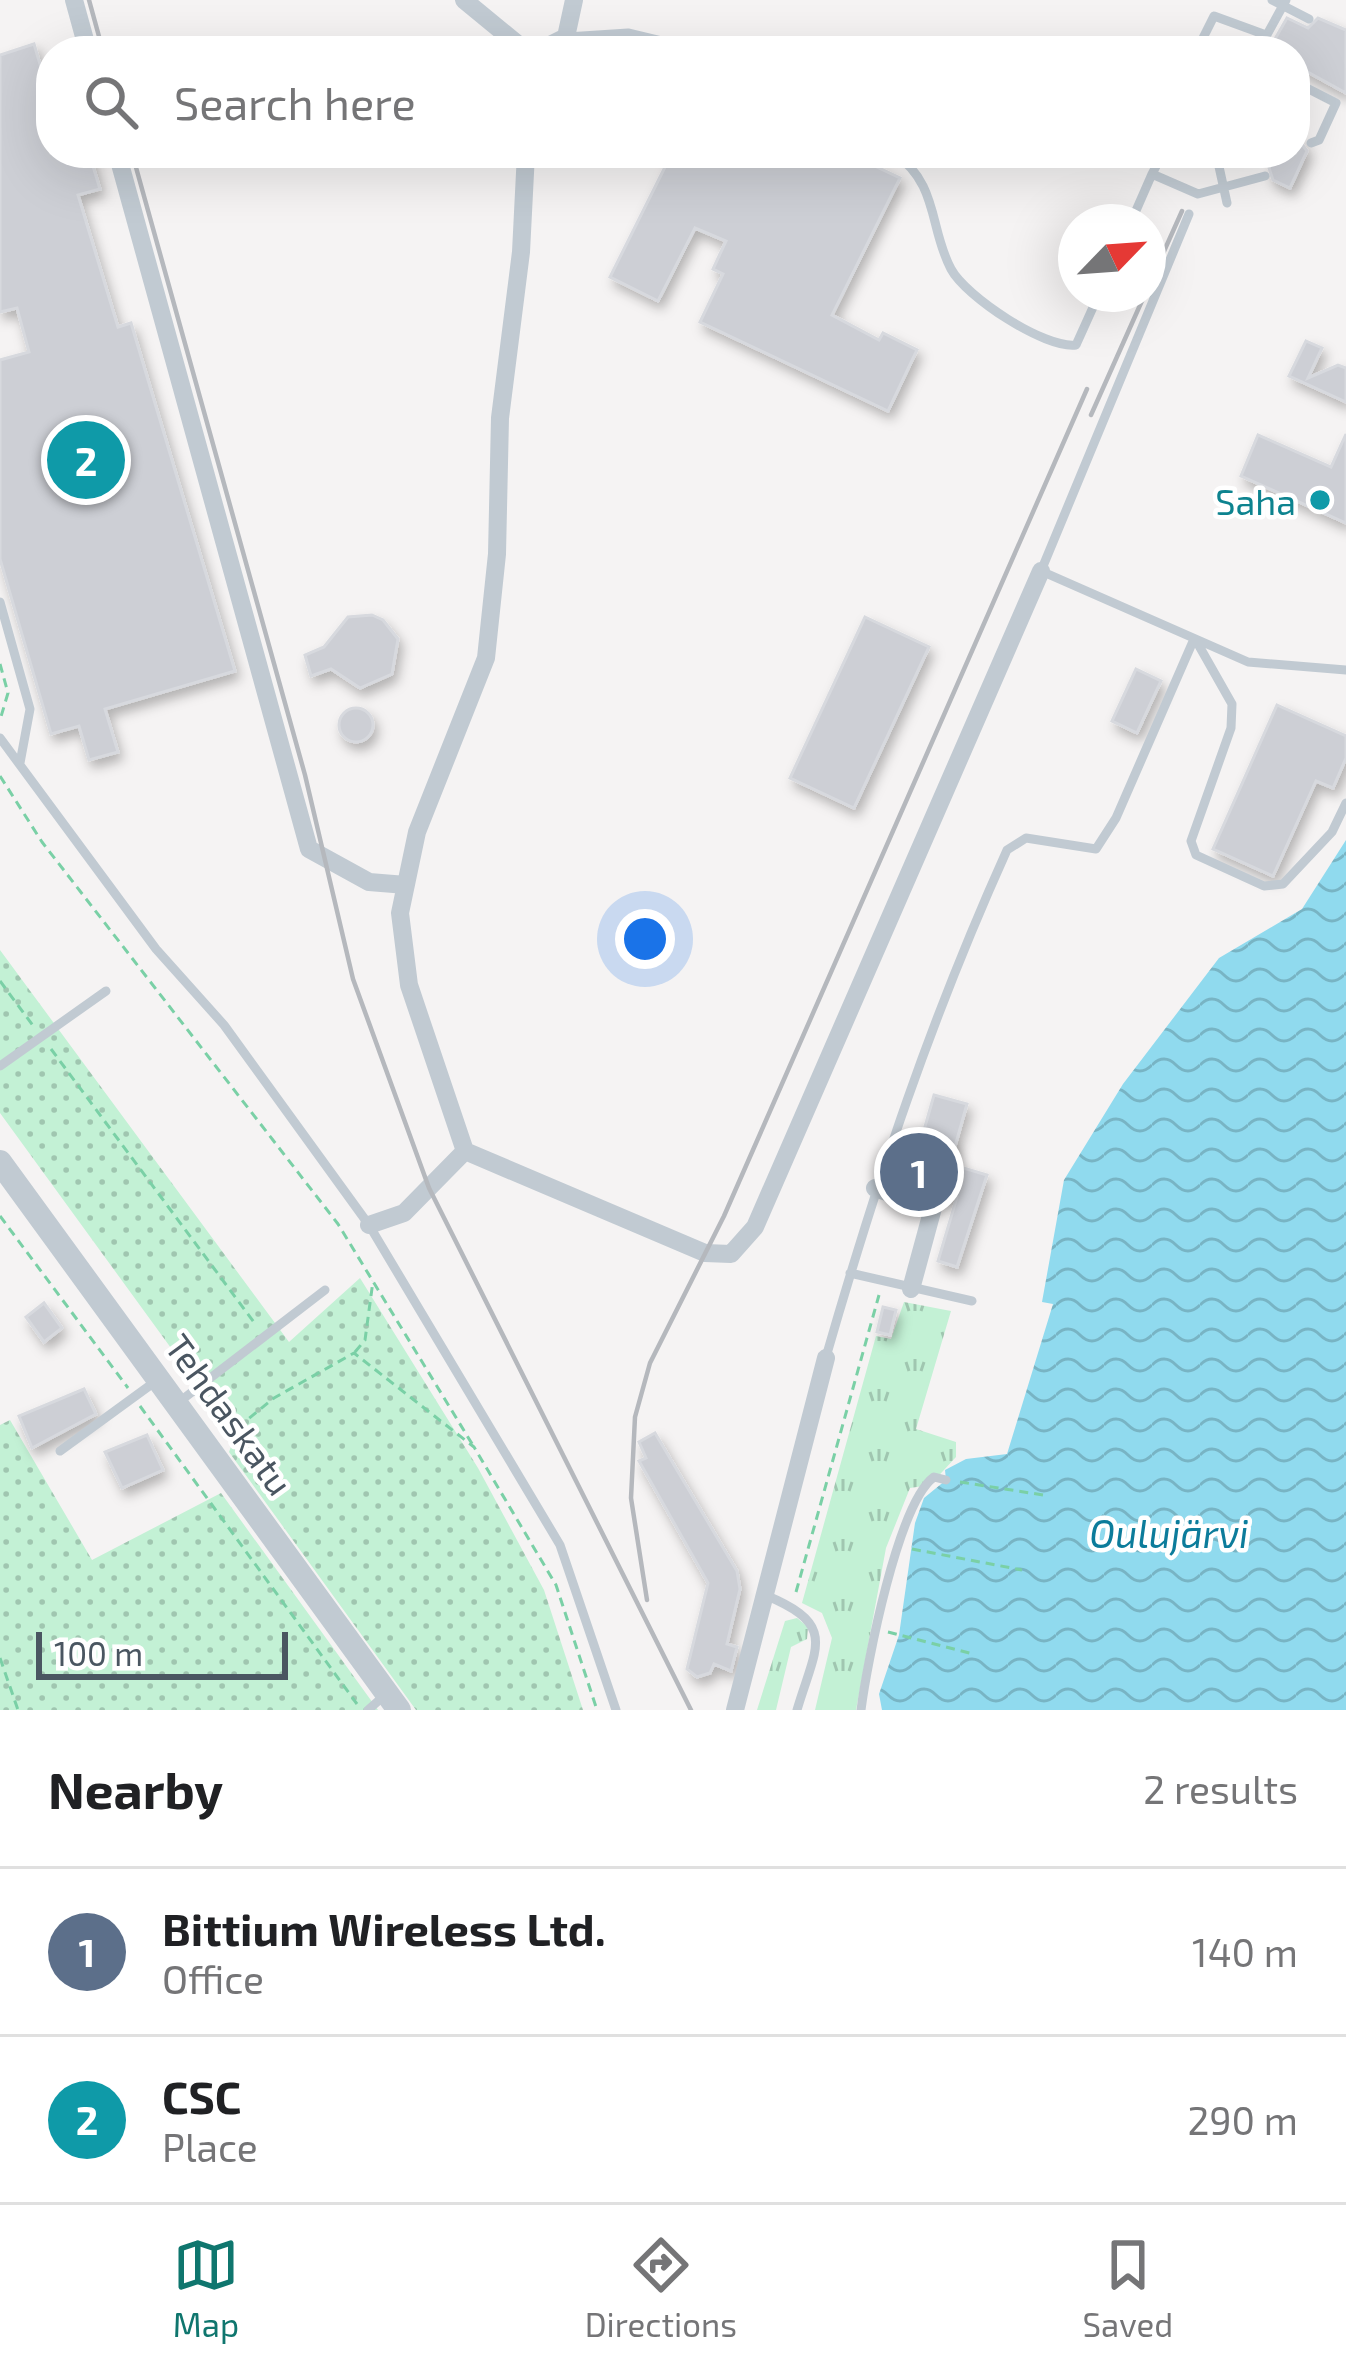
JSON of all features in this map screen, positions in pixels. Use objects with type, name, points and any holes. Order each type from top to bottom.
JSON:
[{"type":"street","points":[[74,0],[84,36]]},
{"type":"street","points":[[464,0],[508,36]]},
{"type":"street","points":[[566,36],[574,0]]},
{"type":"street","points":[[121,168],[309,849],[369,882],[406,885]]},
{"type":"street","points":[[525,168],[521,252],[501,398],[497,554],[486,658],[433,786],[400,914],[409,985],[465,1151],[706,1253],[731,1254],[755,1227],[1041,571]]},
{"type":"street","points":[[369,1225],[404,1213],[465,1151]]},
{"type":"street","name":"Tehdaskatu","points":[[0,1162],[179,1402],[379,1706]]},
{"type":"street","points":[[875,1188],[934,1208],[911,1289]]},
{"type":"street","points":[[735,1710],[826,1358]]},
{"type":"lane","points":[[1205,36],[1214,16],[1266,35],[1280,2],[1309,19]]},
{"type":"lane","points":[[582,36],[641,36]]},
{"type":"lane","points":[[1310,90],[1336,103],[1319,140],[1311,143]]},
{"type":"lane","points":[[913,168],[938,215],[952,270],[1002,315],[1060,347],[1076,345],[1091,312]]},
{"type":"lane","points":[[1139,204],[1156,168]]},
{"type":"lane","points":[[1219,168],[1227,203]]},
{"type":"lane","points":[[1153,174],[1198,194],[1265,176]]},
{"type":"lane","points":[[1190,214],[1041,571],[1248,662],[1346,670]]},
{"type":"lane","points":[[0,602],[30,709],[20,763]]},
{"type":"lane","points":[[1194,639],[1232,704],[1232,728],[1190,841],[1196,855],[1264,886],[1282,884],[1332,832],[1346,803]]},
{"type":"lane","points":[[826,1358],[875,1188],[941,997],[1007,850],[1026,838],[1096,849],[1116,818],[1194,639]]},
{"type":"lane","points":[[0,738],[157,949],[224,1025],[369,1225],[560,1545],[616,1710]]},
{"type":"lane","points":[[0,1066],[106,991]]},
{"type":"lane","points":[[850,1273],[972,1301]]},
{"type":"lane","points":[[179,1402],[325,1290]]},
{"type":"lane","points":[[59,1451],[160,1378]]},
{"type":"lane","points":[[861,1710],[890,1572],[912,1509],[924,1485],[934,1478],[946,1480]]},
{"type":"lane","points":[[765,1595],[814,1623],[819,1638],[797,1710]]},
{"type":"path","points":[[0,664],[8,693],[0,720]]},
{"type":"path","points":[[0,776],[42,842],[338,1224],[556,1586],[597,1710]]},
{"type":"path","points":[[0,981],[265,1336]]},
{"type":"path","points":[[0,1216],[187,1468],[379,1706]]},
{"type":"path","points":[[187,1468],[274,1398],[354,1353],[365,1340],[373,1280]]},
{"type":"path","points":[[789,1605],[799,1587],[881,1281]]},
{"type":"path","points":[[354,1353],[474,1447]]},
{"type":"path","points":[[946,1480],[1043,1495]]},
{"type":"path","points":[[915,1550],[1022,1570]]},
{"type":"path","points":[[898,1635],[973,1654]]},
{"type":"path","points":[[0,1658],[18,1710]]},
{"type":"green space","points":[[0,950],[289,1342],[360,1278],[478,1468],[544,1590],[583,1710],[416,1710],[229,1452],[235,1436],[0,1113]]},
{"type":"green space","points":[[904,1302],[951,1311],[916,1429],[956,1442],[956,1457],[930,1485],[910,1488],[886,1548],[856,1710],[815,1710],[832,1638],[822,1613],[802,1603],[876,1336],[891,1339]]},
{"type":"green space","points":[[10,1420],[92,1560],[221,1493],[378,1710],[0,1710],[0,1425]]},
{"type":"green space","points":[[797,1618],[808,1627],[807,1639],[791,1647],[776,1710],[757,1710],[785,1621]]},
{"type":"water","name":"Oulujärvi","points":[[1346,840],[1346,1710],[882,1710],[879,1694],[899,1635],[915,1523],[924,1498],[946,1480],[945,1470],[966,1459],[1007,1454],[1053,1304],[1042,1302],[1064,1180],[1123,1084],[1219,958],[1302,909]]},
{"type":"building","points":[[1287,18],[1308,28],[1318,18],[1346,30],[1346,93],[1310,73],[1310,36],[1277,36]]},
{"type":"building","points":[[34,44],[36,168],[94,168],[100,189],[78,195],[118,327],[131,323],[235,671],[105,709],[118,752],[89,760],[79,726],[51,734],[0,559],[0,360],[29,352],[17,308],[0,312],[0,55]]},
{"type":"building","points":[[664,168],[879,168],[900,178],[832,315],[879,340],[883,333],[917,350],[888,411],[700,322],[723,274],[713,269],[726,241],[695,228],[658,301],[610,277]]},
{"type":"building","points":[[1269,168],[1299,168],[1290,188],[1273,180]]},
{"type":"building","name":"Saha","points":[[1306,341],[1322,348],[1308,378],[1338,365],[1346,368],[1346,402],[1289,376]]},
{"type":"building","name":"Saha","points":[[1346,434],[1346,523],[1241,476],[1258,435],[1331,467]]},
{"type":"building","points":[[372,615],[383,620],[398,639],[392,674],[360,688],[331,669],[311,676],[305,655],[324,647],[348,617]]},
{"type":"building","points":[[865,617],[929,647],[854,808],[790,778]]},
{"type":"building","points":[[1136,669],[1161,681],[1137,733],[1112,721]]},
{"type":"building","points":[[1277,705],[1346,736],[1346,758],[1333,788],[1316,781],[1273,876],[1213,849]]},
{"type":"building","points":[[356,708],[368,713],[373,725],[368,737],[356,742],[344,737],[339,725],[344,713]]},
{"type":"building","points":[[934,1095],[967,1104],[950,1164],[987,1175],[957,1267],[938,1261],[957,1197],[910,1179]]},
{"type":"building","points":[[44,1303],[62,1328],[44,1342],[26,1317]]},
{"type":"building","points":[[883,1307],[896,1310],[890,1335],[877,1332]]},
{"type":"building","points":[[84,1389],[96,1414],[32,1448],[19,1416]]},
{"type":"building","points":[[655,1433],[737,1571],[740,1589],[727,1644],[737,1647],[731,1671],[714,1664],[710,1673],[697,1677],[687,1669],[708,1583],[639,1461],[646,1458],[639,1442]]},
{"type":"building","points":[[147,1435],[163,1470],[122,1488],[105,1452]]},
{"type":"railway","points":[[89,0],[99,36]]},
{"type":"railway","points":[[136,168],[305,775],[353,979],[429,1188],[691,1710]]},
{"type":"railway","points":[[1166,247],[1182,211]]},
{"type":"railway","points":[[1091,415],[1137,312]]},
{"type":"railway","points":[[647,1600],[631,1498],[635,1417],[650,1363],[724,1216],[1087,389]]},
{"type":"place","name":"CSC","points":[[86,460]]},
{"type":"place","name":"Saha","points":[[1320,500]]},
{"type":"place","name":"Bittium Wireless Ltd.","points":[[919,1172]]}]
